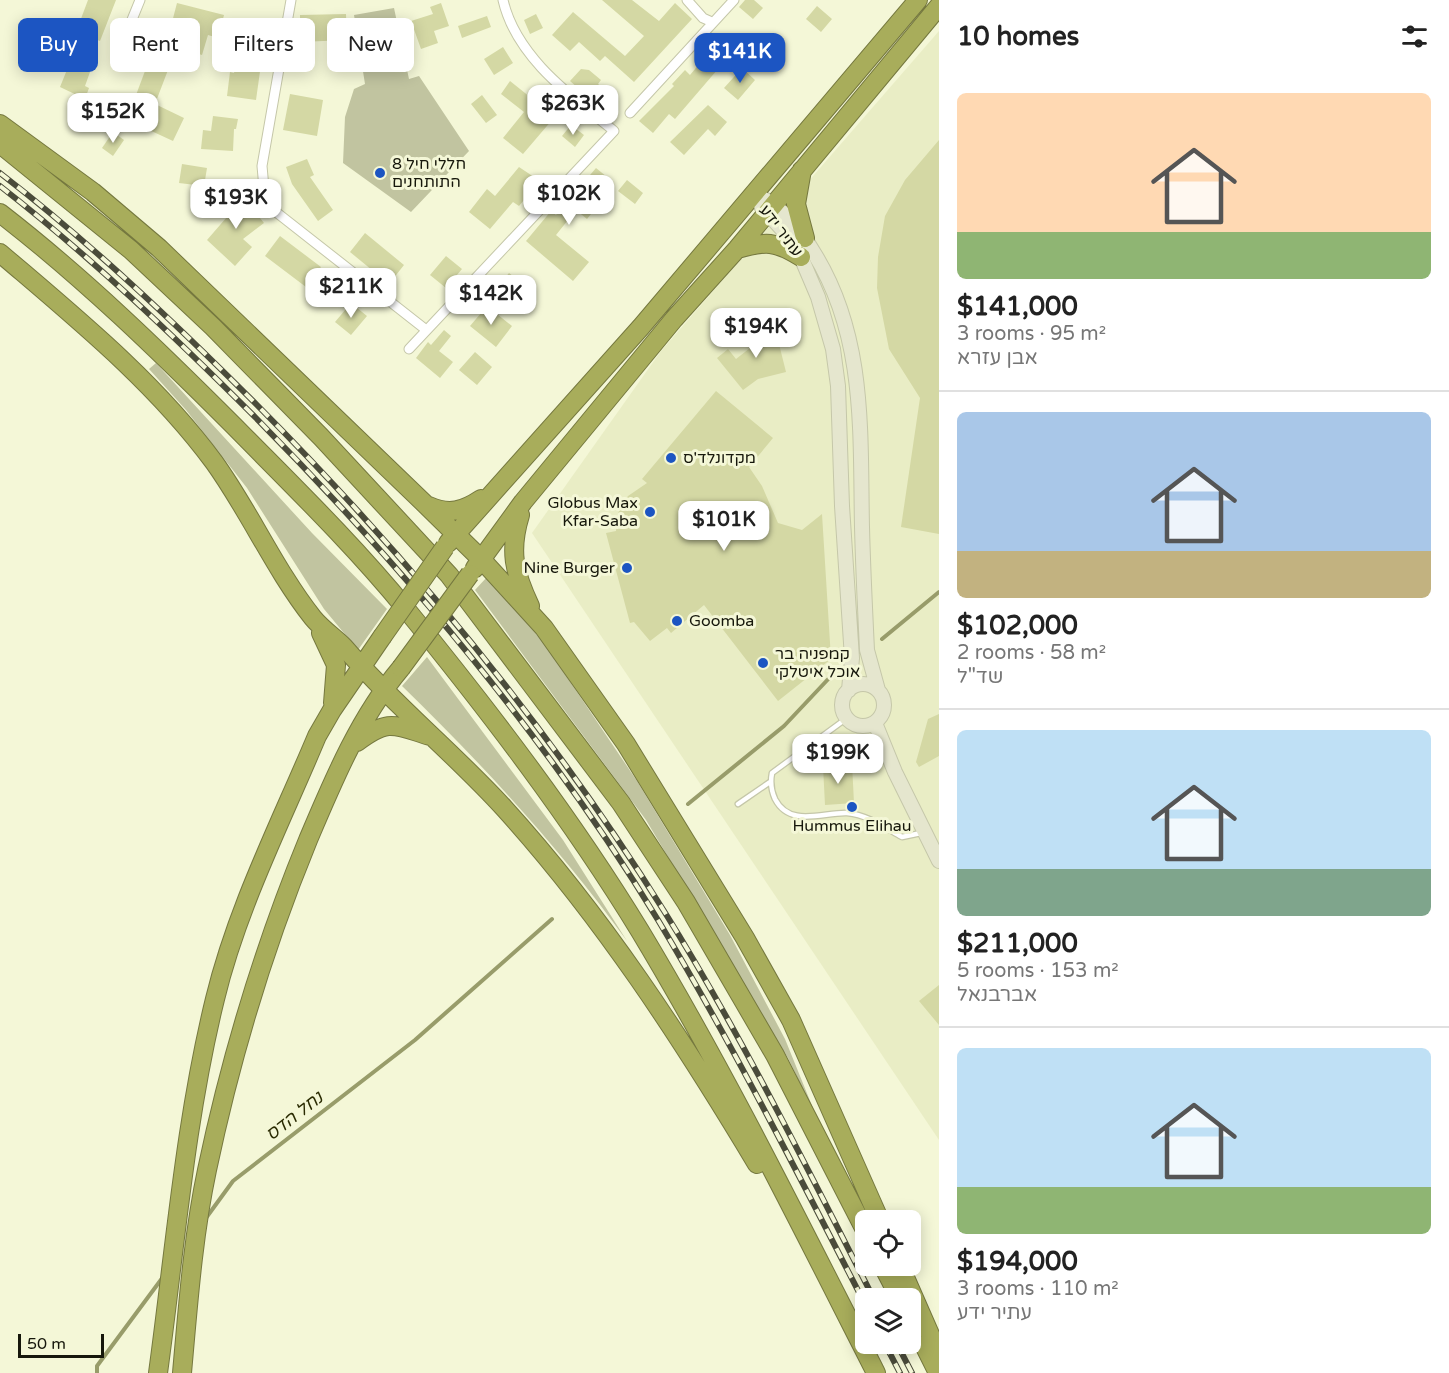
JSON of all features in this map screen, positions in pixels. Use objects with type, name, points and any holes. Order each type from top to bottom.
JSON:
[{"type":"highway","points":[[158,1373],[197,1086],[215,998],[238,923],[317,736],[360,667],[450,541],[754,194],[918,0]]},
{"type":"highway","points":[[182,1373],[191,1278],[207,1171],[248,1002],[275,921],[326,797],[383,689],[524,502],[674,319],[737,249],[939,6]]},
{"type":"highway","points":[[0,124],[93,192],[159,248],[425,504],[450,541],[543,628]]},
{"type":"highway","points":[[0,144],[131,250],[197,312],[321,437],[449,575],[558,717],[675,884],[775,1055],[855,1211]]},
{"type":"highway","points":[[803,167],[798,183],[796,204],[806,238]]},
{"type":"highway","points":[[0,213],[129,322],[282,475],[406,609],[495,724],[576,834],[639,930],[727,1081],[876,1373]]},
{"type":"highway","points":[[737,249],[770,242],[783,245],[801,257]]},
{"type":"highway","points":[[0,253],[67,309],[167,405],[243,503],[275,562],[314,620],[336,665],[337,680],[332,710]]},
{"type":"highway","points":[[425,504],[441,511],[455,512],[468,508],[482,499],[532,450]]},
{"type":"highway","points":[[524,502],[514,537],[513,557],[523,591],[543,628],[626,744],[745,938],[795,1030],[875,1210]]},
{"type":"highway","points":[[314,620],[460,762],[532,841],[617,946],[741,1138],[849,1320]]},
{"type":"highway","points":[[351,747],[376,728],[389,724],[435,737]]},
{"type":"highway","points":[[904,1276],[939,1355]]},
{"type":"highway","points":[[921,1341],[938,1373]]},
{"type":"street","points":[[133,18],[140,0]]},
{"type":"street","points":[[298,0],[289,0],[262,166],[264,188],[276,212],[425,329]]},
{"type":"street","points":[[409,349],[425,329],[614,131],[566,93],[539,64],[515,31],[502,0]]},
{"type":"street","points":[[687,0],[703,18],[712,22]]},
{"type":"street","points":[[630,113],[734,0]]},
{"type":"street","name":"עתיר ידע","points":[[754,194],[806,238],[840,304],[849,331],[856,369],[867,650],[878,690]]},
{"type":"street","name":"עתיר ידע","points":[[770,207],[801,257],[825,318],[837,372],[853,665],[849,690]]},
{"type":"street","points":[[860,684],[878,690],[885,707],[875,723],[863,727],[847,718],[842,707],[849,690],[860,684]]},
{"type":"street","points":[[875,723],[939,861]]},
{"type":"lane","points":[[847,718],[772,773],[770,782],[777,802],[794,815],[813,817],[846,813],[872,819],[902,837],[924,832]]},
{"type":"lane","points":[[738,804],[770,782]]},
{"type":"shaded area","points":[[394,8],[396,18],[354,18],[354,15]]},
{"type":"shaded area","points":[[939,31],[939,1140],[532,533],[661,351]]},
{"type":"shaded area","points":[[363,72],[408,72],[409,79],[419,76],[469,151],[411,212],[343,163],[345,117],[354,89],[365,84]]},
{"type":"shaded area","points":[[156,363],[312,533],[387,609],[358,650],[324,609],[247,488],[186,410],[149,369]]},
{"type":"shaded area","points":[[487,577],[544,643],[637,781],[730,935],[785,1039],[817,1118],[788,1058],[646,820],[475,590]]},
{"type":"shaded area","points":[[427,657],[563,840],[627,941],[575,873],[520,809],[402,686]]},
{"type":"building","points":[[88,0],[116,0],[100,41],[98,40],[98,18],[81,18]]},
{"type":"building","points":[[602,0],[632,0],[659,21],[675,3],[692,19],[634,82],[605,56],[600,61],[579,42],[570,51],[552,35],[573,12],[625,56],[644,36]]},
{"type":"building","points":[[745,0],[754,0],[763,8],[753,19],[739,7]]},
{"type":"building","points":[[177,3],[224,15],[223,18],[212,18],[212,36],[208,35],[202,55],[200,54],[200,18],[173,18]]},
{"type":"building","points":[[441,3],[449,26],[434,31],[438,43],[421,49],[414,29],[414,20],[433,14],[430,7]]},
{"type":"building","points":[[817,6],[832,19],[821,32],[806,19]]},
{"type":"building","points":[[346,14],[346,18],[327,18],[327,41],[315,41],[315,18],[300,18],[300,15]]},
{"type":"building","points":[[536,14],[543,28],[530,34],[524,20]]},
{"type":"building","points":[[487,16],[491,27],[462,38],[458,26]]},
{"type":"building","points":[[503,47],[513,63],[494,75],[484,59]]},
{"type":"building","points":[[710,51],[724,62],[675,119],[669,114],[653,133],[639,121],[674,86],[672,84],[685,70],[690,75]]},
{"type":"building","points":[[742,68],[755,80],[738,100],[724,88]]},
{"type":"building","points":[[581,69],[589,70],[601,80],[598,84],[607,91],[596,104],[570,81]]},
{"type":"building","points":[[66,72],[90,72],[85,86],[89,88],[85,99],[60,87]]},
{"type":"building","points":[[145,72],[167,72],[155,104],[184,118],[173,141],[119,116],[130,93],[136,95]]},
{"type":"building","points":[[230,72],[260,72],[256,100],[227,96]]},
{"type":"building","points":[[510,81],[535,101],[544,90],[564,106],[523,154],[503,138],[524,112],[501,94]]},
{"type":"building","points":[[290,94],[323,100],[317,136],[283,130]]},
{"type":"building","points":[[482,95],[497,115],[486,123],[471,104]]},
{"type":"building","points":[[708,105],[727,122],[715,136],[708,129],[684,155],[670,142]]},
{"type":"building","points":[[213,116],[238,119],[236,129],[234,129],[233,151],[201,149],[203,130],[211,131]]},
{"type":"building","points":[[571,125],[584,135],[575,147],[562,136]]},
{"type":"building","points":[[113,132],[124,140],[113,156],[102,148]]},
{"type":"building","points":[[939,140],[939,534],[901,527],[920,398],[889,349],[877,288],[878,257],[885,216],[905,180]]},
{"type":"building","points":[[307,159],[314,175],[310,177],[333,210],[318,221],[292,184],[286,167]]},
{"type":"building","points":[[182,164],[207,168],[204,186],[179,183]]},
{"type":"building","points":[[519,167],[540,181],[519,206],[513,202],[490,229],[469,212],[487,189],[495,196]]},
{"type":"building","points":[[596,168],[612,181],[596,202],[599,204],[587,219],[576,210],[556,235],[589,262],[573,281],[526,241],[551,211],[556,215]]},
{"type":"building","points":[[627,180],[643,193],[635,204],[618,191]]},
{"type":"building","points":[[240,193],[264,223],[243,239],[252,247],[235,266],[207,240],[233,210],[227,202]]},
{"type":"building","points":[[365,233],[404,265],[389,284],[350,252]]},
{"type":"building","points":[[280,236],[321,267],[306,287],[265,256]]},
{"type":"building","points":[[446,256],[462,269],[446,288],[430,275]]},
{"type":"building","points":[[509,273],[531,290],[522,302],[500,284]]},
{"type":"building","points":[[351,303],[367,316],[351,335],[335,322]]},
{"type":"building","points":[[487,306],[512,326],[496,347],[470,326]]},
{"type":"building","points":[[774,324],[786,372],[758,379],[743,390],[717,358],[728,349],[736,359],[759,341],[756,328]]},
{"type":"building","points":[[444,330],[451,336],[439,351],[453,362],[440,378],[416,358],[428,342],[431,345]]},
{"type":"building","points":[[475,352],[492,367],[477,385],[459,370]]},
{"type":"building","points":[[716,391],[773,438],[749,467],[762,486],[778,523],[802,530],[822,514],[831,659],[778,701],[704,605],[671,633],[667,628],[650,641],[634,622],[630,623],[606,533],[616,531],[617,516],[622,504],[628,496],[647,483],[642,479]]},
{"type":"building","points":[[939,714],[939,756],[919,767],[916,762],[928,719]]},
{"type":"building","points":[[852,764],[854,803],[825,805],[823,766]]},
{"type":"building","points":[[939,985],[939,1025],[919,1001]]},
{"type":"waterway","points":[[882,639],[939,592]]},
{"type":"waterway","points":[[688,804],[784,726],[833,674]]},
{"type":"waterway","name":"נחל הדס","points":[[206,1218],[233,1181],[415,1040],[552,919]]},
{"type":"waterway","name":"נחל הדס","points":[[97,1373],[97,1366],[163,1277]]},
{"type":"railway","points":[[0,173],[132,285],[195,344],[314,463],[423,584],[525,711],[620,843],[693,958],[773,1103],[868,1288]]},
{"type":"railway","points":[[0,186],[131,297],[255,417],[311,475],[419,595],[521,721],[570,786],[615,853],[686,967],[791,1160],[857,1288]]},
{"type":"railway","points":[[890,1354],[900,1373]]},
{"type":"railway","points":[[902,1354],[912,1373]]},
{"type":"place","name":"8 חללי חיל התותחנים","points":[[380,173]]},
{"type":"place","name":"מקדונלד'ס","points":[[671,458]]},
{"type":"place","name":"Globus Max Kfar-Saba","points":[[650,512]]},
{"type":"place","name":"Nine Burger","points":[[627,568]]},
{"type":"place","name":"Goomba","points":[[677,621]]},
{"type":"place","name":"קמפניה בר אוכל איטלקי","points":[[763,663]]},
{"type":"place","name":"Hummus Elihau","points":[[852,807]]}]
